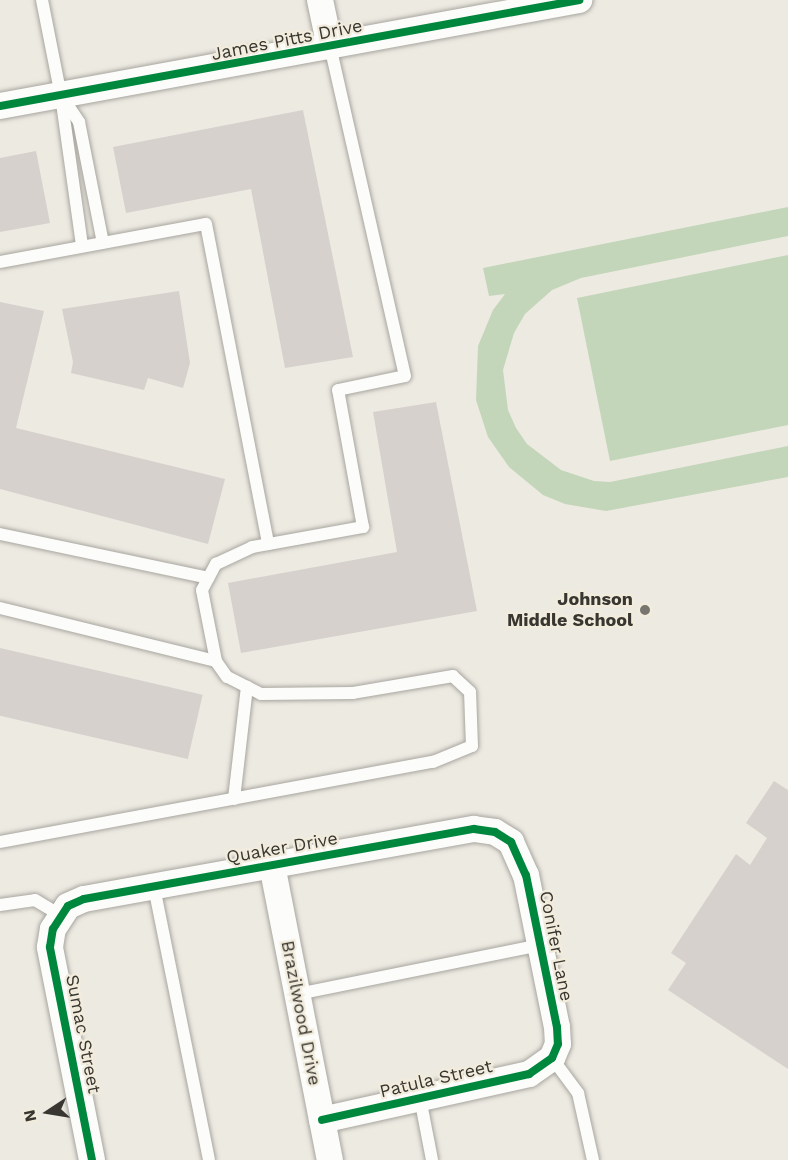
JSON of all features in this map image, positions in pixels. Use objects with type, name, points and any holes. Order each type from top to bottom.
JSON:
[{"type":"street","points":[[320,0],[330,47]]},
{"type":"street","name":"James Pitts Drive","points":[[0,106],[579,0]]},
{"type":"street","name":"Quaker Drive","points":[[60,915],[84,899],[474,829],[495,832],[511,842]]},
{"type":"street","name":"Conifer Lane","points":[[511,842],[526,875],[557,1027],[558,1044],[552,1058]]},
{"type":"street","name":"Brazilwood Drive","points":[[272,865],[330,1160]]},
{"type":"street","name":"Sumac Street","points":[[60,915],[50,947],[92,1160]]},
{"type":"street","name":"Patula Street","points":[[322,1120],[529,1074],[552,1058]]},
{"type":"lane","points":[[42,0],[61,96],[82,246]]},
{"type":"lane","points":[[0,842],[433,762],[472,746],[470,692],[453,676],[353,693],[261,694],[226,677],[216,661],[202,590],[216,564],[268,544],[363,527],[338,390],[405,376],[330,47]]},
{"type":"lane","points":[[61,96],[79,122],[103,243]]},
{"type":"lane","points":[[0,262],[206,225],[268,544]]},
{"type":"lane","points":[[0,534],[208,578]]},
{"type":"lane","points":[[0,608],[216,661]]},
{"type":"lane","points":[[234,799],[247,687]]},
{"type":"lane","points":[[154,887],[209,1160]]},
{"type":"lane","points":[[0,905],[35,900],[60,915]]},
{"type":"lane","points":[[298,994],[540,945]]},
{"type":"lane","points":[[552,1058],[578,1093],[593,1160]]},
{"type":"lane","points":[[420,1098],[432,1160]]},
{"type":"green space","points":[[788,207],[788,236],[581,278],[552,290],[525,314],[514,333],[503,370],[508,410],[516,428],[527,444],[561,470],[594,481],[610,482],[788,446],[788,477],[606,511],[565,504],[543,495],[509,467],[488,437],[476,400],[478,346],[493,310],[505,294],[489,296],[483,268]]},
{"type":"green space","points":[[788,255],[788,425],[610,461],[577,298]]},
{"type":"building","points":[[303,110],[353,357],[285,368],[251,189],[126,213],[113,147]]},
{"type":"building","points":[[36,151],[50,223],[0,232],[0,158]]},
{"type":"building","points":[[179,291],[190,363],[183,388],[148,378],[144,390],[71,373],[73,362],[62,309]]},
{"type":"building","points":[[0,302],[44,311],[16,428],[225,479],[208,544],[0,489]]},
{"type":"building","points":[[436,402],[477,611],[241,653],[228,583],[397,552],[373,412]]},
{"type":"building","points":[[0,648],[203,695],[188,759],[0,716]]},
{"type":"building","points":[[774,781],[788,790],[788,1069],[668,990],[686,963],[671,953],[736,854],[750,865],[767,838],[746,823]]},
{"type":"cycle path","points":[[0,106],[579,0]]},
{"type":"cycle path","points":[[92,1160],[50,947],[53,929],[68,906],[84,899],[474,829],[495,832],[511,842],[526,875],[557,1027],[558,1044],[552,1058],[529,1074],[322,1120]]},
{"type":"place","name":"Johnson Middle School","points":[[645,610]]}]
